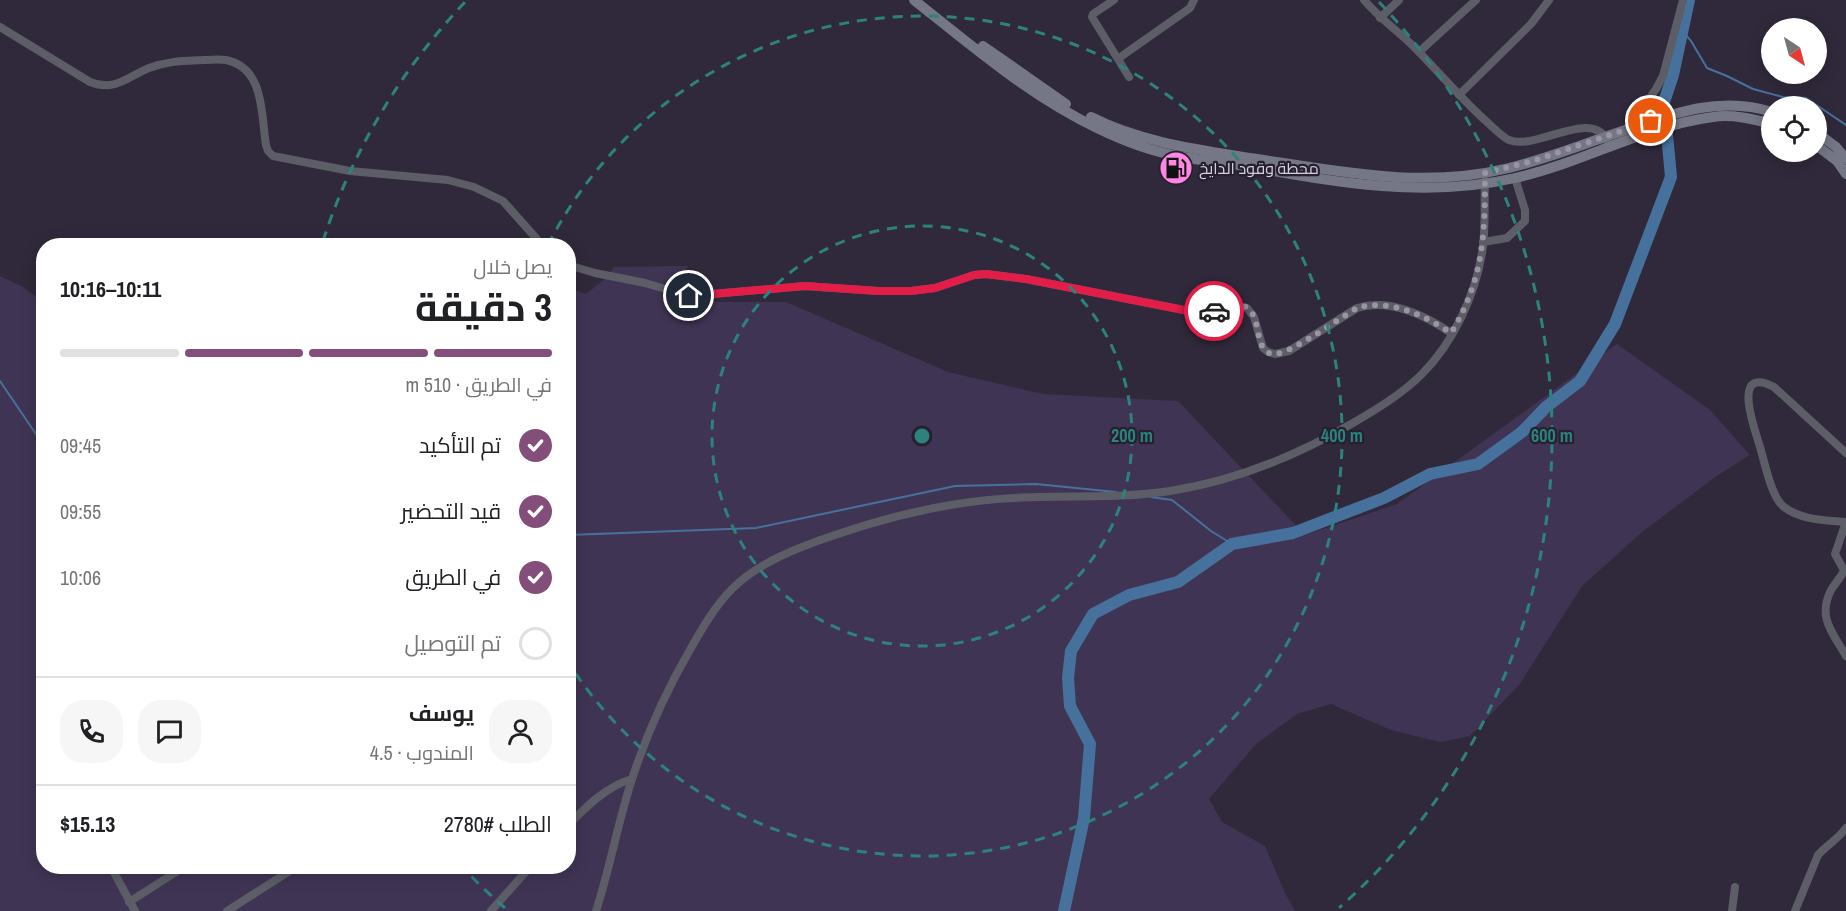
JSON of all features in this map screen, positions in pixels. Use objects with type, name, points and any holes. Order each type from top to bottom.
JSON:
[{"type":"main road","points":[[914,0],[999,67],[1046,100],[1099,129],[1166,154],[1284,173],[1419,189],[1485,178],[1533,161],[1714,116],[1751,118],[1761,121]]},
{"type":"main road","points":[[923,0],[1054,96],[1099,121],[1142,137],[1196,149],[1358,174],[1410,179],[1515,178],[1607,142],[1627,129],[1677,112],[1716,105],[1735,105],[1761,110]]},
{"type":"main road","points":[[1827,140],[1846,159]]},
{"type":"main road","points":[[1827,153],[1837,161],[1846,174]]},
{"type":"street","points":[[1114,0],[1093,14],[1092,18],[1129,77]]},
{"type":"street","points":[[1119,58],[1190,8],[1194,0]]},
{"type":"street","points":[[1364,0],[1380,18],[1419,52],[1484,119],[1510,140],[1530,141],[1588,127],[1600,131],[1607,142]]},
{"type":"street","points":[[1380,18],[1399,0]]},
{"type":"street","points":[[1419,52],[1476,0]]},
{"type":"street","points":[[1459,95],[1531,24],[1549,0]]},
{"type":"street","points":[[1627,129],[1663,76],[1683,0]]},
{"type":"street","points":[[0,27],[90,82],[105,87],[114,86],[141,72],[170,62],[218,60],[233,63],[248,74],[257,85],[266,145],[268,151],[278,159],[350,171],[447,180],[482,190],[503,201],[536,238]]},
{"type":"street","points":[[596,911],[632,779],[662,702],[710,615],[732,588],[758,569],[785,554],[867,524],[927,508],[1012,498],[1125,496],[1174,490],[1236,476],[1287,458],[1366,415],[1419,377],[1433,362],[1461,318],[1477,277],[1483,242],[1485,178]]},
{"type":"street","points":[[1483,242],[1507,238],[1525,221],[1525,210],[1515,178]]},
{"type":"street","points":[[576,267],[689,296],[805,286],[911,291],[935,288],[974,275],[986,274],[1026,279],[1194,312],[1207,313],[1237,305],[1247,308],[1254,317],[1263,348],[1275,354],[1289,351],[1357,308],[1370,304],[1382,304],[1429,318],[1451,333]]},
{"type":"street","points":[[1846,453],[1774,387],[1765,382],[1758,382],[1751,387],[1748,394],[1749,411],[1779,503],[1797,516],[1846,522],[1835,554],[1844,570],[1827,599],[1825,612],[1833,636],[1846,656]]},
{"type":"street","points":[[576,816],[618,783],[632,779]]},
{"type":"street","points":[[1795,911],[1818,855],[1838,839],[1846,828]]},
{"type":"street","points":[[115,874],[135,911]]},
{"type":"street","points":[[129,902],[173,874]]},
{"type":"street","points":[[227,911],[285,874]]},
{"type":"street","points":[[491,911],[524,874]]},
{"type":"street","points":[[1732,911],[1735,886]]},
{"type":"shaded area","points":[[688,266],[674,302],[786,302],[948,372],[1043,394],[1178,401],[1305,535],[1397,504],[1617,344],[1710,410],[1750,455],[1718,475],[1642,532],[1582,586],[1519,685],[1470,736],[1440,742],[1391,730],[1331,704],[1297,714],[1256,744],[1209,799],[1222,822],[1265,846],[1295,911],[0,911],[0,276],[23,287],[36,297],[36,874],[576,874],[576,290],[586,294],[606,278],[614,267]]},
{"type":"waterway","points":[[1064,911],[1084,818],[1090,744],[1070,706],[1068,678],[1071,651],[1093,614],[1129,595],[1178,582],[1232,544],[1293,533],[1384,498],[1430,474],[1478,464],[1522,432],[1546,407],[1580,381],[1615,324],[1671,177],[1664,102],[1673,75],[1689,0]]},
{"type":"waterway","points":[[1683,31],[1707,68],[1753,89],[1783,97],[1806,98],[1846,125]]},
{"type":"waterway","points":[[0,381],[36,434]]},
{"type":"waterway","points":[[576,535],[756,528],[955,486],[1036,484],[1116,492]]},
{"type":"waterway","points":[[1151,497],[1172,500],[1211,531],[1232,544]]},
{"type":"way so far","points":[[1214,311],[1237,305],[1247,308],[1258,326],[1263,348],[1275,354],[1289,351],[1357,308],[1370,304],[1382,304],[1429,318],[1451,333],[1461,318],[1477,277],[1483,249],[1485,173],[1533,161],[1651,121]]},
{"type":"place","name":"محطة وقود الدايخ","points":[[1176,168]]},
{"type":"route","points":[[689,296],[805,286],[911,291],[935,288],[974,275],[986,274],[1026,279],[1194,312],[1214,311]]}]
